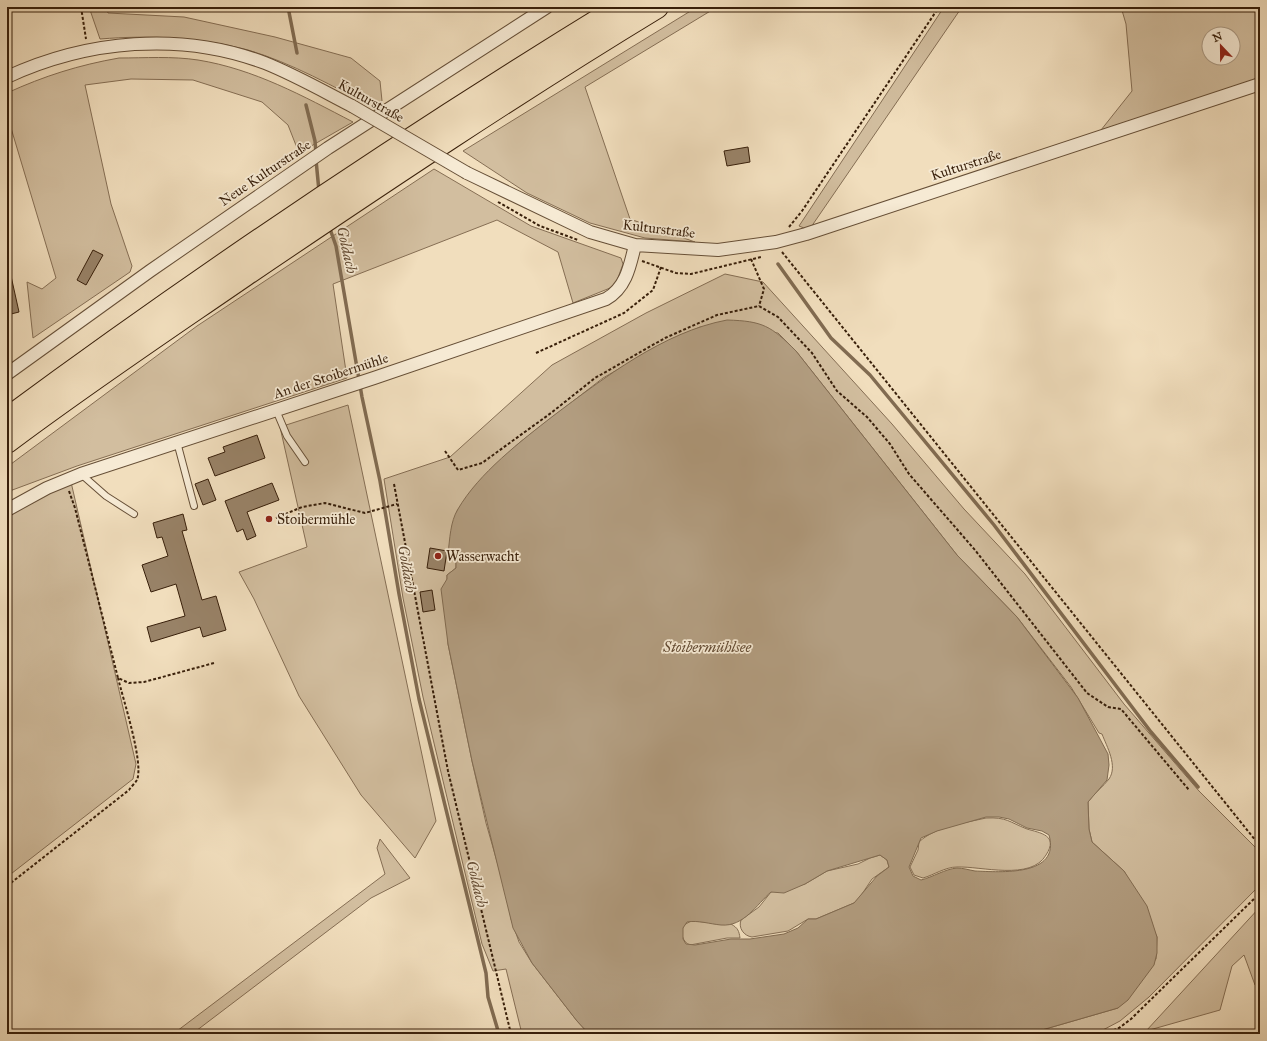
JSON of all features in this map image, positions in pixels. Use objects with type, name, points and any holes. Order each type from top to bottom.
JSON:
[{"type":"highway","points":[[7,418],[149,317],[332,204],[437,123],[620,7]]},
{"type":"highway","points":[[332,204],[457,134],[657,7]]},
{"type":"highway","points":[[7,442],[162,332],[314,216]]},
{"type":"street","name":"Neue Kulturstraße","points":[[7,374],[150,271],[328,148],[547,7]]},
{"type":"street","name":"Kulturstraße","points":[[7,77],[43,62],[88,50],[126,44],[158,43],[211,48],[256,60],[294,75],[352,106],[467,173],[590,232],[635,245],[718,250],[776,242],[806,234],[1260,84]]},
{"type":"street","name":"An der Stoibermühle","points":[[7,510],[81,474],[369,380],[606,299],[620,288],[635,245]]},
{"type":"lane","points":[[276,410],[287,436],[305,462]]},
{"type":"lane","points":[[177,442],[194,506]]},
{"type":"lane","points":[[81,474],[106,496],[134,514]]},
{"type":"path","points":[[81,7],[88,50]]},
{"type":"path","points":[[939,7],[802,210],[776,242],[792,266],[1260,846]]},
{"type":"path","points":[[632,257],[676,273],[691,274],[766,255]]},
{"type":"path","points":[[751,259],[764,289],[759,306]]},
{"type":"path","points":[[536,353],[624,313],[653,290],[661,267]]},
{"type":"path","points":[[445,450],[458,470],[482,463],[551,413],[595,378],[665,338],[717,315],[759,306],[778,317],[812,353],[837,391],[872,422],[890,444],[909,474],[945,513],[985,562],[1087,693],[1108,707],[1121,709],[1189,790]]},
{"type":"path","points":[[7,886],[129,790],[137,780],[138,767],[135,745],[75,508],[64,481]]},
{"type":"path","points":[[394,484],[448,771],[511,1034]]},
{"type":"path","points":[[276,518],[302,507],[325,504],[365,514],[397,504]]},
{"type":"path","points":[[118,678],[129,683],[144,682],[214,663]]},
{"type":"path","points":[[1104,1034],[1119,1028],[1131,1019],[1260,893]]},
{"type":"shaded area","points":[[89,7],[106,7],[108,13],[184,17],[275,37],[351,58],[380,81],[382,101],[375,108],[313,76],[281,62],[264,55],[230,46],[211,42],[156,37],[100,39]]},
{"type":"shaded area","points":[[697,7],[717,7],[585,87],[630,219],[695,242],[645,238],[590,223],[527,193],[463,151]]},
{"type":"shaded area","points":[[944,7],[962,7],[809,230],[799,226]]},
{"type":"shaded area","points":[[1121,7],[1260,7],[1260,79],[1101,130],[1132,91],[1126,24]]},
{"type":"shaded area","points":[[119,58],[178,58],[219,64],[278,85],[353,122],[299,153],[288,125],[262,102],[193,80],[131,79],[85,85],[111,204],[132,266],[130,272],[33,338],[27,282],[42,289],[56,278],[11,128],[7,131],[7,93],[34,81],[62,72]]},
{"type":"shaded area","points":[[434,169],[531,226],[621,258],[623,264],[615,286],[573,303],[558,252],[497,220],[333,284],[347,378],[77,466],[7,492],[7,467],[197,326]]},
{"type":"shaded area","points":[[725,274],[763,282],[892,424],[964,509],[1025,574],[1124,704],[1199,791],[1260,852],[1260,885],[1149,997],[1120,1021],[1101,1031],[1089,1034],[1028,1034],[1118,1008],[1156,959],[1157,937],[1124,871],[1092,842],[1089,829],[1088,802],[1109,779],[1112,768],[1111,756],[1102,734],[1099,733],[1071,687],[1017,617],[957,555],[796,351],[778,333],[700,327],[660,345],[603,378],[519,443],[470,493],[457,511],[453,555],[456,560],[456,568],[447,575],[448,644],[486,823],[508,900],[511,919],[519,942],[532,963],[577,1021],[589,1034],[522,1034],[506,969],[493,971],[482,944],[423,697],[403,598],[384,479],[450,457],[552,365],[646,313]]},
{"type":"shaded area","points":[[348,405],[436,821],[415,858],[361,795],[299,696],[254,599],[239,572],[307,547],[280,427]]},
{"type":"shaded area","points":[[71,482],[136,764],[133,779],[7,877],[7,514]]},
{"type":"shaded area","points":[[986,818],[1008,820],[1046,836],[1050,843],[1046,855],[1039,863],[1029,868],[1018,870],[953,867],[923,878],[914,875],[910,867],[918,850],[919,842],[934,832],[942,829]]},
{"type":"shaded area","points":[[380,839],[410,878],[371,898],[192,1034],[173,1034],[385,874],[377,848]]},
{"type":"shaded area","points":[[880,855],[887,860],[889,867],[872,879],[854,903],[816,919],[808,919],[788,931],[752,937],[746,935],[742,931],[740,926],[741,920],[759,907],[771,892],[805,884],[827,871],[858,864]]},
{"type":"shaded area","points":[[1260,907],[1260,985],[1255,985],[1244,955],[1232,966],[1220,1010],[1146,1031]]},
{"type":"shaded area","points":[[691,921],[731,924],[738,930],[740,938],[727,938],[690,945],[687,944],[682,936],[682,931],[684,925]]},
{"type":"water","name":"Stoibermühlsee","points":[[727,320],[749,322],[766,326],[773,330],[796,351],[957,555],[1017,617],[1078,698],[1108,754],[1109,765],[1107,780],[1088,802],[1089,829],[1092,842],[1124,871],[1147,906],[1157,937],[1157,953],[1154,965],[1128,1000],[1118,1008],[1028,1034],[589,1034],[577,1021],[532,963],[513,928],[472,761],[448,644],[441,589],[447,579],[447,575],[456,568],[456,560],[453,555],[448,553],[452,525],[458,509],[477,483],[489,470],[514,447],[553,416],[635,358],[680,335],[703,326]],"holes":[[[986,817],[1009,819],[1027,828],[1042,831],[1049,835],[1050,849],[1046,858],[1037,865],[1026,869],[1013,871],[975,871],[957,868],[921,880],[913,876],[909,867],[921,838],[937,831]],[[880,855],[887,860],[889,867],[877,876],[854,903],[816,919],[808,919],[798,928],[784,934],[750,939],[731,939],[695,945],[686,944],[683,939],[683,928],[687,922],[729,925],[743,919],[771,892],[784,893],[805,884],[827,871]]]},
{"type":"building","points":[[748,147],[750,162],[727,166],[724,151]]},
{"type":"building","points":[[93,250],[103,255],[86,285],[77,280]]},
{"type":"building","points":[[7,276],[11,276],[19,312],[7,315]]},
{"type":"building","points":[[257,435],[265,458],[215,476],[208,458],[225,452],[223,447]]},
{"type":"building","points":[[208,479],[216,500],[203,505],[195,484]]},
{"type":"building","points":[[272,483],[279,500],[247,512],[256,536],[247,540],[243,529],[237,532],[225,501]]},
{"type":"building","points":[[183,514],[187,530],[182,531],[202,600],[216,596],[226,630],[203,637],[200,627],[151,642],[147,627],[185,616],[176,584],[151,592],[142,565],[168,556],[162,537],[157,538],[153,523]]},
{"type":"building","name":"Wasserwacht","points":[[430,548],[447,551],[444,571],[427,568]]},
{"type":"building","points":[[432,590],[435,610],[423,612],[420,592]]},
{"type":"waterway","name":"Goldach","points":[[288,7],[297,53]]},
{"type":"waterway","name":"Goldach","points":[[306,105],[315,141],[316,153]]},
{"type":"waterway","name":"Goldach","points":[[316,160],[319,191]]},
{"type":"waterway","name":"Goldach","points":[[329,226],[336,246],[362,397],[380,481],[419,699],[486,973],[488,997],[499,1034]]},
{"type":"waterway","points":[[778,264],[831,338],[870,375],[994,525],[1151,732],[1198,787]]},
{"type":"place","name":"Stoibermühle","points":[[269,519]]},
{"type":"place","name":"Wasserwacht","points":[[438,556]]}]
